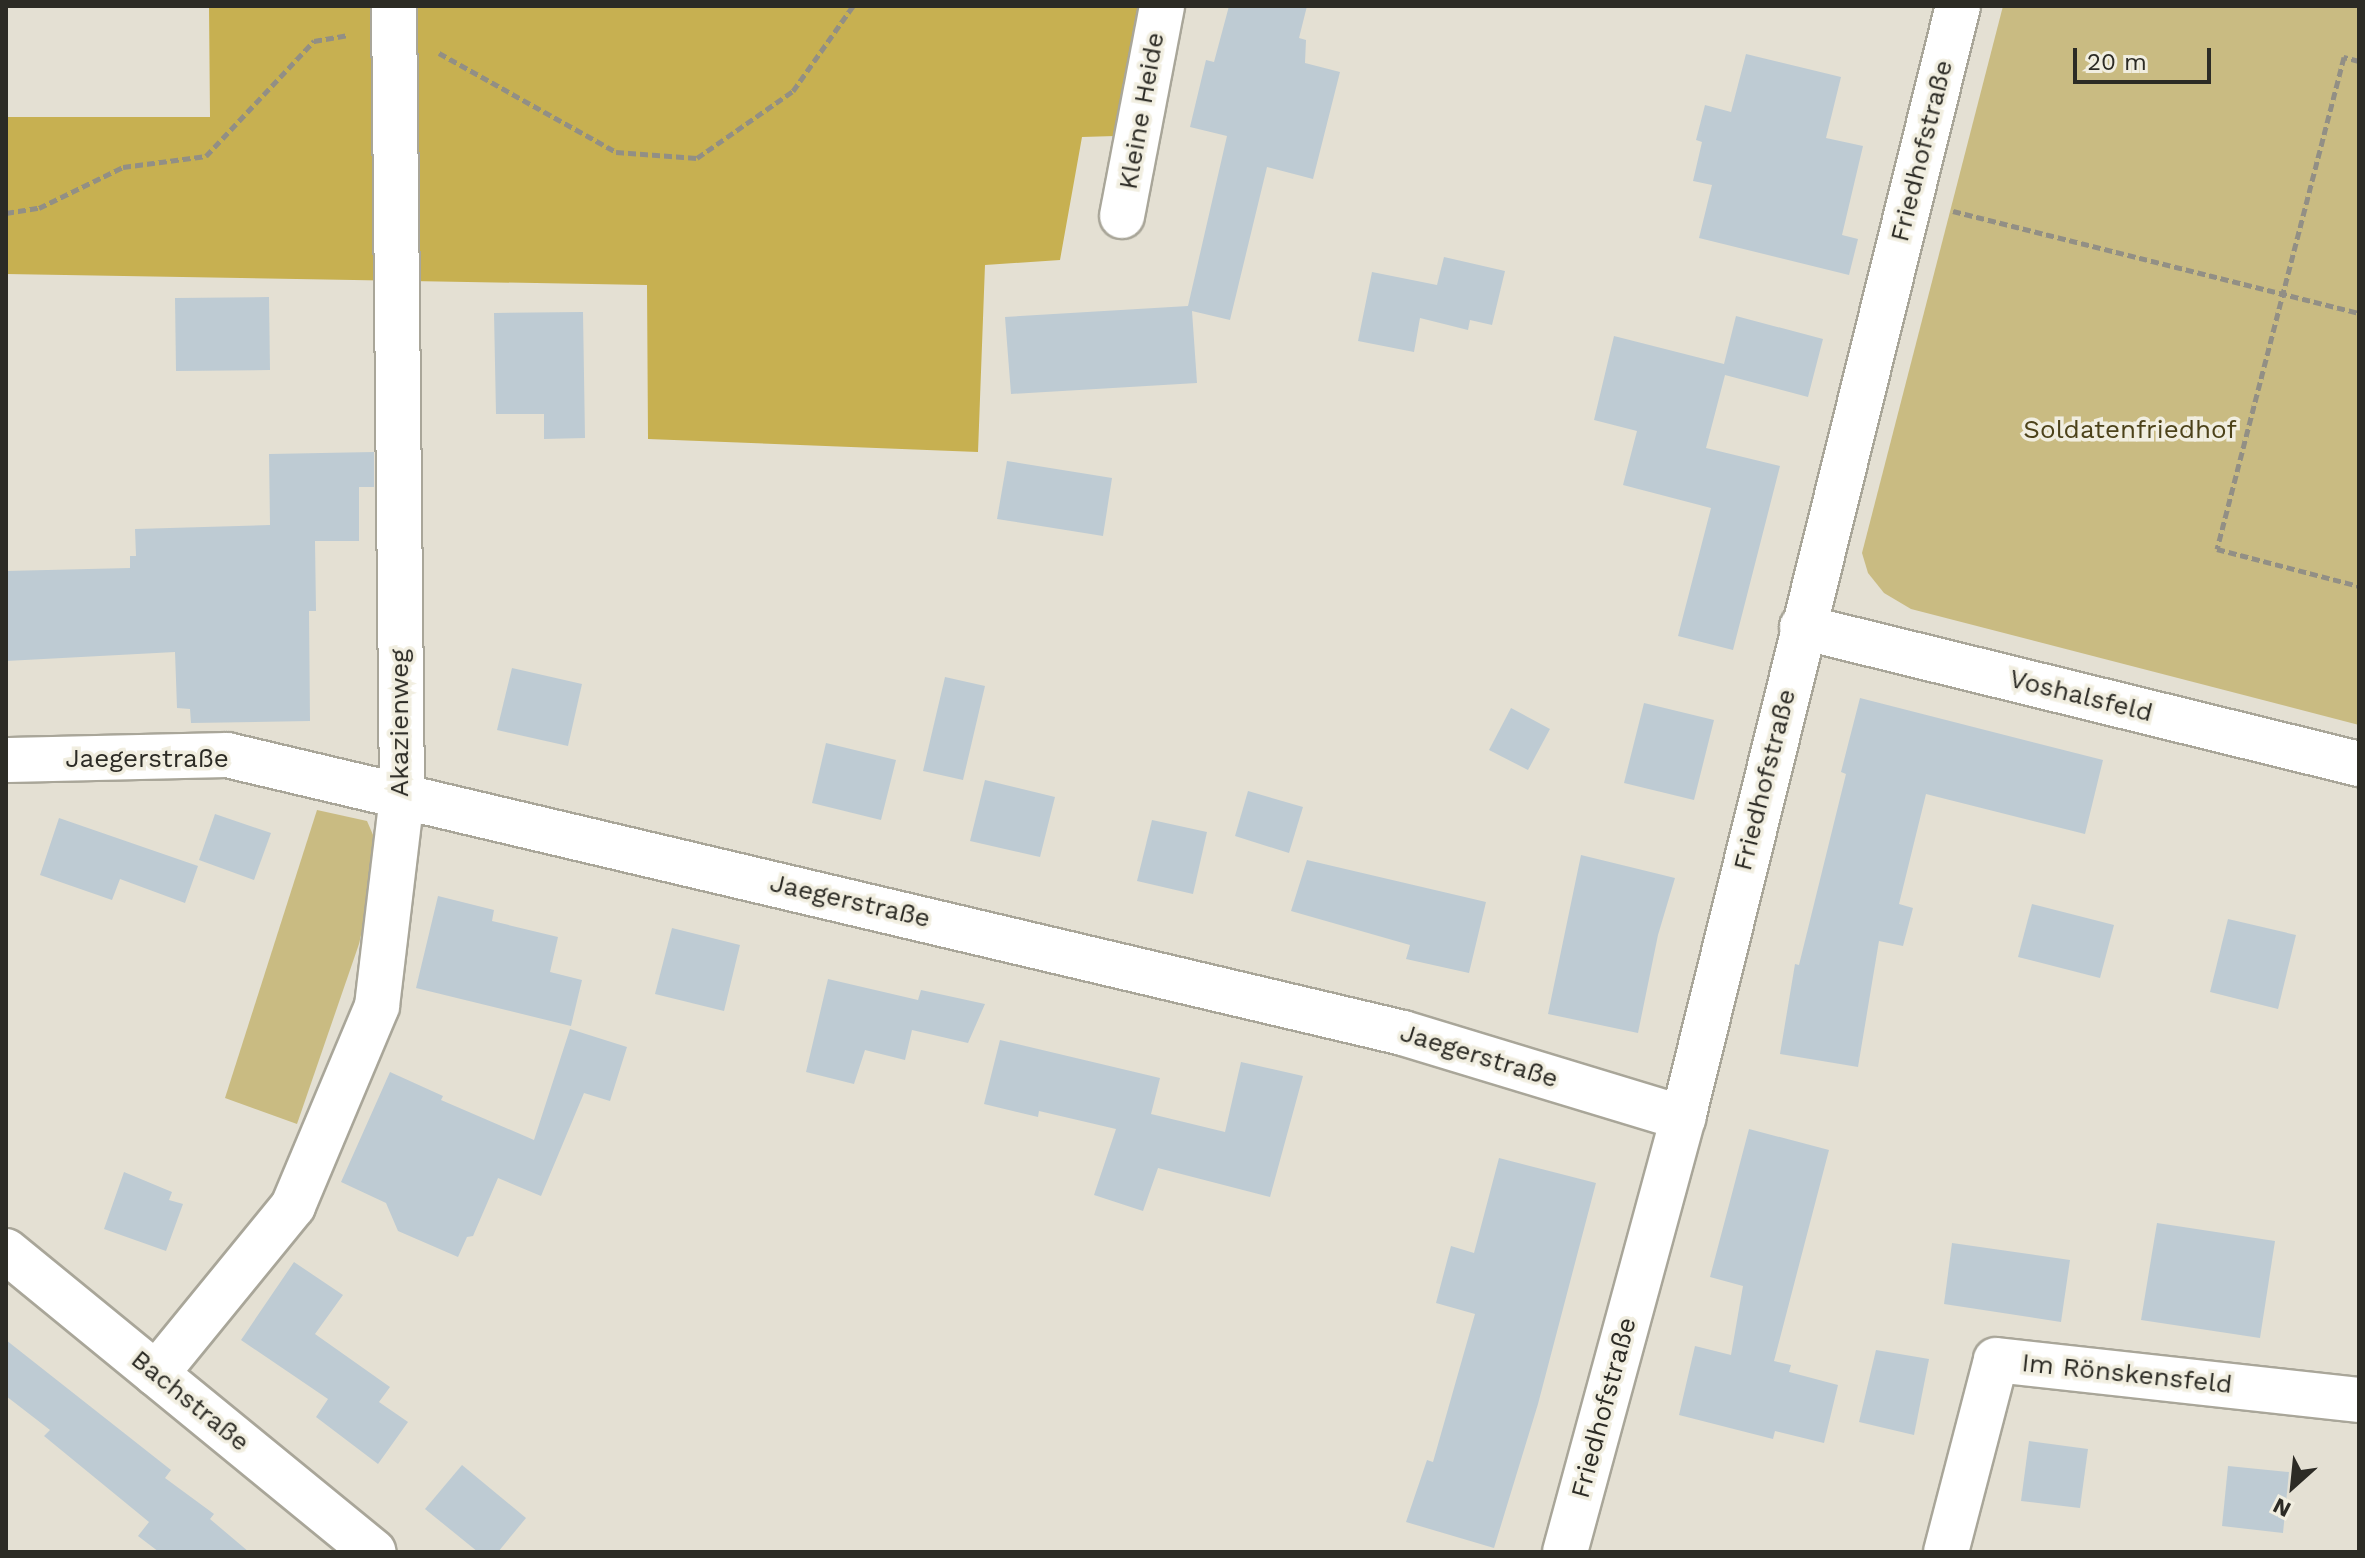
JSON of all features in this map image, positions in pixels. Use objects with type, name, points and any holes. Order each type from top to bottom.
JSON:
[{"type":"street","name":"Akazienweg","points":[[156,1374],[293,1206],[377,1006],[402,795],[394,6]]},
{"type":"street","name":"Kleine Heide","points":[[1122,216],[1162,6]]},
{"type":"street","name":"Friedhofstraße","points":[[1565,1552],[1683,1118],[1958,6]]},
{"type":"street","name":"Voshalsfeld","points":[[1802,627],[2359,764]]},
{"type":"street","name":"Jaegerstraße","points":[[6,760],[227,755],[1403,1033],[1683,1118]]},
{"type":"street","name":"Bachstraße","points":[[6,1251],[374,1552]]},
{"type":"street","name":"Im Rönskensfeld","points":[[1946,1552],[1996,1360],[2359,1400]]},
{"type":"path","points":[[2359,61],[2344,57],[2217,549],[2359,586]]},
{"type":"path","points":[[1910,200],[2359,313]]},
{"type":"green space","name":"Soldatenfriedhof","points":[[2003,6],[2359,6],[2359,725],[1911,609],[1884,593],[1868,573],[1862,553]]},
{"type":"green space","points":[[317,810],[367,821],[380,851],[359,944],[297,1124],[225,1098]]},
{"type":"shaded area","points":[[209,6],[1145,6],[1115,136],[1082,137],[1060,260],[985,265],[978,452],[648,439],[647,285],[6,274],[6,117],[210,117]]},
{"type":"building","points":[[1229,6],[1307,6],[1299,38],[1306,40],[1305,63],[1340,72],[1313,179],[1267,167],[1230,320],[1192,311],[1197,383],[1011,394],[1005,317],[1188,306],[1227,136],[1190,127],[1206,60],[1214,62]]},
{"type":"building","points":[[1746,54],[1841,77],[1826,138],[1863,146],[1842,235],[1858,239],[1849,275],[1699,238],[1712,185],[1693,181],[1702,142],[1696,140],[1705,105],[1731,112]]},
{"type":"building","points":[[1444,257],[1505,271],[1492,325],[1470,320],[1468,330],[1420,318],[1414,352],[1358,341],[1372,272],[1437,285]]},
{"type":"building","points":[[269,297],[270,370],[176,371],[175,298]]},
{"type":"building","points":[[583,312],[585,438],[544,439],[544,414],[496,414],[494,313]]},
{"type":"building","points":[[1736,316],[1823,339],[1808,397],[1725,375],[1706,448],[1780,466],[1733,650],[1678,636],[1711,508],[1623,485],[1637,431],[1594,420],[1614,336],[1724,364]]},
{"type":"building","points":[[374,452],[374,487],[359,487],[359,541],[315,541],[316,611],[309,611],[310,721],[191,723],[190,709],[177,708],[175,652],[6,661],[6,571],[130,568],[130,556],[136,556],[135,529],[270,525],[269,454]]},
{"type":"building","points":[[1007,461],[1112,478],[1103,536],[997,519]]},
{"type":"building","points":[[512,668],[582,684],[568,746],[497,730]]},
{"type":"building","points":[[945,677],[985,686],[963,780],[923,771]]},
{"type":"building","points":[[1860,698],[2103,760],[2085,834],[1926,794],[1899,904],[1913,908],[1903,946],[1879,941],[1858,1067],[1780,1054],[1795,964],[1799,965],[1846,774],[1841,772]]},
{"type":"building","points":[[1644,703],[1714,720],[1694,800],[1624,783]]},
{"type":"building","points":[[1511,708],[1550,729],[1528,770],[1489,750]]},
{"type":"building","points":[[826,743],[896,760],[881,820],[812,803]]},
{"type":"building","points":[[985,780],[1055,797],[1040,857],[970,841]]},
{"type":"building","points":[[1248,791],[1303,807],[1289,853],[1235,836]]},
{"type":"building","points":[[215,814],[271,833],[254,880],[199,860]]},
{"type":"building","points":[[59,818],[198,866],[185,903],[120,879],[112,900],[40,875]]},
{"type":"building","points":[[1152,820],[1207,832],[1193,894],[1137,881]]},
{"type":"building","points":[[1581,855],[1675,878],[1658,935],[1638,1033],[1548,1014]]},
{"type":"building","points":[[1307,860],[1486,902],[1469,973],[1406,959],[1410,945],[1291,911]]},
{"type":"building","points":[[438,896],[494,910],[492,921],[558,937],[550,972],[582,980],[571,1026],[416,988]]},
{"type":"building","points":[[2032,904],[2114,925],[2100,978],[2018,957]]},
{"type":"building","points":[[2228,919],[2296,935],[2278,1009],[2210,992]]},
{"type":"building","points":[[672,928],[740,945],[724,1011],[655,994]]},
{"type":"building","points":[[828,979],[918,1000],[921,990],[985,1004],[968,1043],[912,1030],[905,1060],[865,1050],[854,1084],[806,1072]]},
{"type":"building","points":[[570,1029],[627,1047],[610,1101],[584,1093],[541,1196],[498,1178],[473,1236],[467,1237],[458,1257],[398,1231],[386,1203],[341,1182],[390,1072],[443,1096],[441,1100],[534,1140]]},
{"type":"building","points":[[1000,1040],[1160,1078],[1151,1114],[1225,1132],[1241,1062],[1303,1076],[1270,1197],[1158,1168],[1143,1211],[1094,1195],[1116,1129],[1039,1111],[1038,1117],[984,1104]]},
{"type":"building","points":[[1749,1129],[1829,1150],[1774,1361],[1791,1365],[1789,1372],[1838,1385],[1824,1443],[1775,1431],[1773,1439],[1679,1415],[1695,1346],[1731,1355],[1743,1286],[1710,1277]]},
{"type":"building","points":[[1499,1158],[1596,1183],[1538,1404],[1494,1548],[1406,1522],[1427,1460],[1433,1462],[1475,1314],[1436,1303],[1451,1246],[1474,1253]]},
{"type":"building","points":[[124,1172],[172,1192],[169,1200],[183,1204],[166,1251],[104,1229]]},
{"type":"building","points":[[2157,1223],[2275,1241],[2260,1338],[2141,1320]]},
{"type":"building","points":[[1952,1243],[2070,1260],[2061,1322],[1944,1304]]},
{"type":"building","points":[[294,1262],[343,1295],[315,1334],[390,1387],[379,1402],[408,1422],[378,1464],[316,1417],[328,1399],[241,1340]]},
{"type":"building","points":[[6,1340],[171,1470],[165,1478],[214,1514],[210,1519],[249,1552],[159,1552],[138,1536],[149,1522],[44,1436],[50,1430],[6,1396]]},
{"type":"building","points":[[1876,1350],[1929,1359],[1914,1435],[1859,1422]]},
{"type":"building","points":[[2029,1441],[2088,1449],[2080,1508],[2021,1501]]},
{"type":"building","points":[[462,1465],[526,1518],[498,1552],[478,1552],[425,1509]]},
{"type":"building","points":[[2228,1466],[2289,1472],[2283,1533],[2222,1526]]}]
